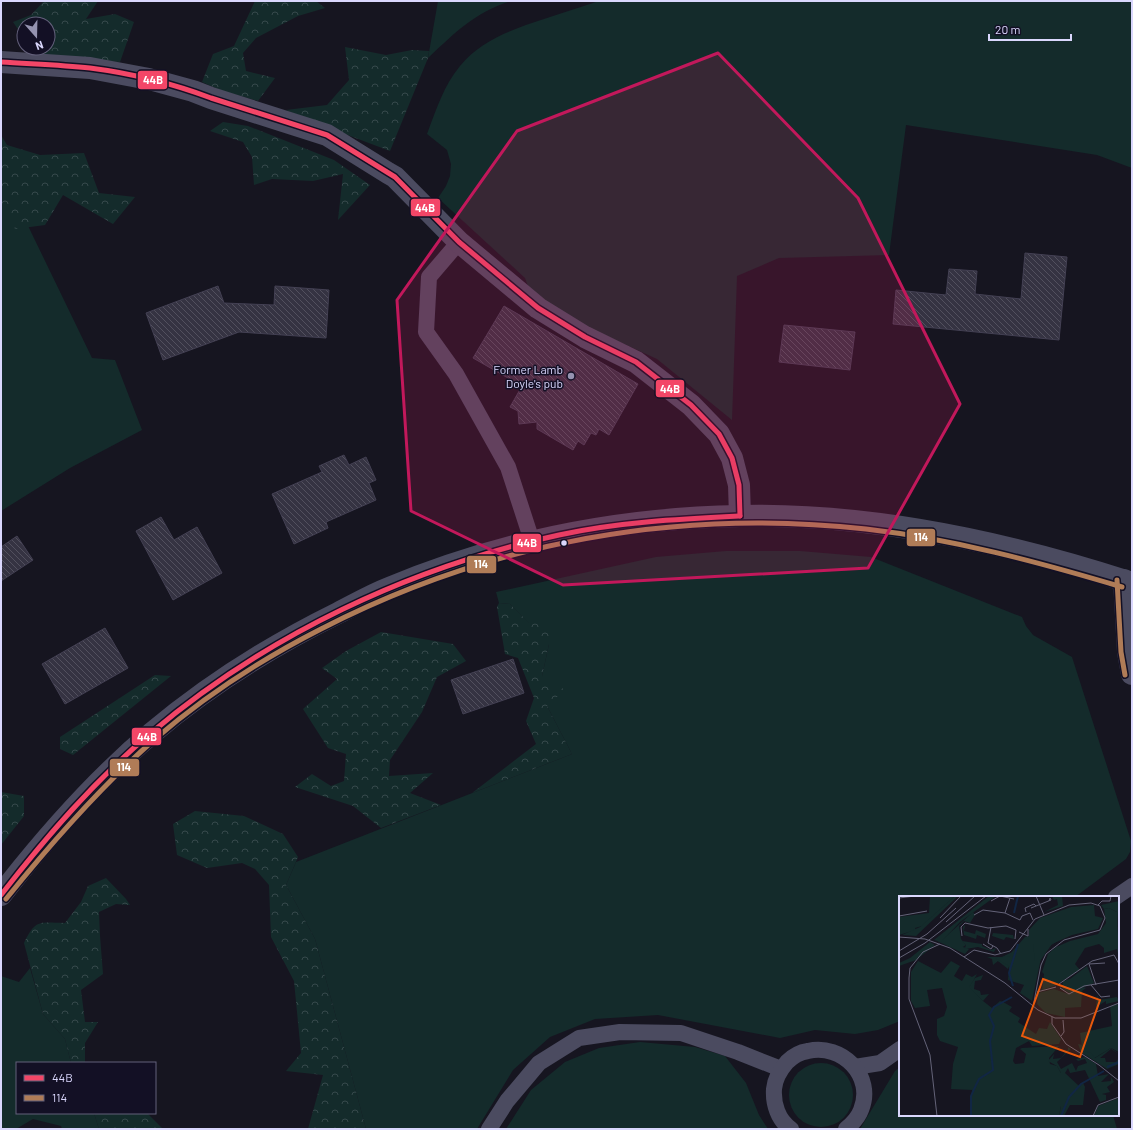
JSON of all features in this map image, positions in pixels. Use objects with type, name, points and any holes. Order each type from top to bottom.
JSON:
[{"type":"street","points":[[1,62],[90,68],[149,78],[327,135],[395,178],[458,242],[538,308],[585,337],[636,362],[691,405],[719,434],[732,458],[739,485],[740,516]]},
{"type":"street","points":[[1,895],[60,822],[113,768],[152,733],[221,680],[262,653],[302,631],[388,588],[455,564],[532,541],[562,535],[635,523],[740,516],[789,516],[831,519],[898,527],[969,539],[1028,552],[1128,582],[1128,652],[1132,674]]},
{"type":"lane","points":[[458,242],[429,277],[426,332],[456,374],[508,467],[532,541]]},
{"type":"lane","points":[[1117,896],[1132,886]]},
{"type":"lane","points":[[489,1129],[507,1101],[538,1063],[579,1038],[620,1032],[681,1033],[782,1068]]},
{"type":"lane","points":[[791,1129],[786,1126],[778,1113],[774,1098],[775,1082],[782,1068],[791,1058],[804,1052],[817,1049],[832,1051],[844,1057],[855,1067],[862,1080],[864,1095],[862,1109],[854,1122],[846,1129]]},
{"type":"lane","points":[[855,1067],[880,1062],[899,1050]]},
{"type":"highlighted area","points":[[718,53],[858,198],[960,404],[868,568],[563,585],[411,511],[397,300],[517,131]]},
{"type":"green space","points":[[44,1],[98,1],[86,19],[115,14],[134,22],[120,62],[38,57],[37,56],[56,56],[56,16],[28,16]]},
{"type":"green space","points":[[255,1],[316,1],[325,8],[298,16],[256,38],[243,53],[246,71],[275,78],[258,101],[220,90],[202,82],[213,54],[234,46]]},
{"type":"green space","points":[[438,1],[511,1],[486,11],[476,17],[428,58]]},
{"type":"green space","points":[[599,1],[1132,1],[1132,168],[1097,155],[906,125],[889,255],[779,258],[737,276],[732,420],[657,359],[567,318],[530,292],[525,278],[438,198],[446,186],[450,176],[451,164],[447,150],[427,134],[437,107],[454,73],[468,57],[498,36]]},
{"type":"green space","points":[[345,47],[386,55],[412,50],[429,51],[428,58],[390,151],[308,120],[286,110],[327,105],[349,80]]},
{"type":"green space","points":[[223,122],[248,126],[334,160],[370,185],[338,220],[343,174],[313,181],[272,179],[254,185],[252,157],[243,142],[210,131]]},
{"type":"green space","points":[[1,135],[7,145],[40,155],[84,153],[99,193],[135,197],[113,224],[63,195],[45,225],[15,229],[1,200]]},
{"type":"green space","points":[[1,170],[92,358],[115,360],[142,430],[70,468],[1,511]]},
{"type":"green space","points":[[726,551],[800,551],[871,557],[1022,617],[1026,626],[1033,635],[1072,657],[1131,841],[1130,852],[1126,859],[1076,896],[899,896],[899,1021],[878,1030],[855,1034],[815,1030],[780,1038],[658,1015],[595,1019],[550,1037],[513,1070],[477,1129],[366,1129],[315,939],[286,885],[296,862],[572,754],[547,706],[542,676],[549,644],[510,604],[499,603],[496,592],[656,557]]},
{"type":"green space","points":[[499,603],[510,604],[529,623],[551,624],[549,644],[542,676],[565,690],[547,706],[572,754],[472,793],[536,744],[526,721],[534,698],[518,658],[505,654],[497,607]]},
{"type":"green space","points":[[381,632],[453,644],[466,661],[437,677],[422,712],[390,760],[389,776],[433,773],[410,793],[441,805],[381,828],[353,806],[295,787],[312,774],[331,786],[344,781],[346,754],[328,748],[303,709],[337,679],[322,668],[346,651]]},
{"type":"green space","points":[[155,675],[171,676],[73,755],[60,749],[60,737]]},
{"type":"green space","points":[[1,792],[24,796],[24,816],[1,845]]},
{"type":"green space","points":[[195,811],[244,816],[283,834],[298,857],[286,885],[315,939],[366,1129],[308,1129],[323,1075],[286,1071],[301,1053],[294,981],[271,937],[269,885],[255,869],[242,863],[207,868],[177,855],[173,824]]},
{"type":"green space","points":[[106,878],[130,905],[116,904],[99,912],[103,974],[81,990],[85,1022],[98,1022],[85,1043],[85,1062],[71,1062],[65,1039],[43,1014],[24,943],[32,929],[40,924],[65,923],[81,902],[88,886]]},
{"type":"green space","points":[[30,968],[43,1014],[65,1039],[71,1062],[16,1062],[16,1114],[94,1114],[99,1129],[62,1129],[61,1126],[33,1119],[16,1129],[1,1129],[1,976],[19,982]]},
{"type":"green space","points":[[640,1042],[695,1047],[725,1056],[746,1083],[759,1115],[768,1129],[506,1129],[531,1090],[565,1062],[599,1048]]},
{"type":"green space","points":[[821,1063],[833,1065],[844,1072],[851,1083],[853,1095],[851,1107],[844,1118],[833,1125],[821,1127],[809,1125],[798,1118],[791,1107],[789,1095],[791,1083],[798,1072],[809,1065]]},
{"type":"green space","points":[[899,1068],[899,1116],[1113,1116],[1117,1129],[860,1129],[895,1071]]},
{"type":"green space","points":[[94,1114],[148,1114],[163,1129],[99,1129]]},
{"type":"building","points":[[1025,253],[1067,257],[1059,340],[893,324],[896,290],[946,295],[949,269],[977,271],[975,294],[1021,299]]},
{"type":"building","points":[[218,286],[224,303],[274,305],[275,286],[329,290],[326,338],[239,332],[163,360],[146,313]]},
{"type":"building","name":"Former Lamb Doyle's pub","points":[[504,306],[638,384],[609,435],[599,429],[596,435],[591,433],[584,445],[578,441],[573,450],[537,429],[537,422],[519,424],[518,411],[510,407],[522,386],[473,358]]},
{"type":"building","points":[[784,325],[855,332],[850,370],[779,362]]},
{"type":"building","points":[[344,455],[349,465],[366,457],[376,480],[369,483],[376,500],[326,522],[328,528],[294,544],[272,494],[322,472],[319,466]]},
{"type":"building","points":[[161,517],[174,540],[197,527],[222,573],[173,600],[136,531]]},
{"type":"building","points":[[17,536],[33,560],[1,581],[1,547]]},
{"type":"building","points":[[105,628],[128,668],[65,704],[42,664]]},
{"type":"building","points":[[513,659],[524,693],[463,714],[451,680]]},
{"type":"transit line","name":"44B","points":[[1,62],[90,68],[136,76],[182,88],[327,135],[395,177],[459,242],[538,308],[585,337],[636,362],[691,405],[719,434],[732,458],[739,485],[740,516]]},
{"type":"transit line","name":"44B","points":[[1,895],[35,852],[90,790],[151,733],[196,698],[243,665],[292,636],[343,609],[395,586],[449,566],[503,549],[559,535],[627,524],[740,516]]},
{"type":"transit line","name":"114","points":[[6,899],[59,836],[115,776],[174,723],[214,693],[277,653],[321,629],[385,599],[451,574],[518,554],[586,538],[655,528],[725,524],[795,524],[899,533],[963,545],[1027,560],[1122,587]]},
{"type":"transit line","name":"114","points":[[1117,580],[1121,652],[1125,675]]},
{"type":"place","name":"Former Lamb Doyle's pub","points":[[571,376]]}]
